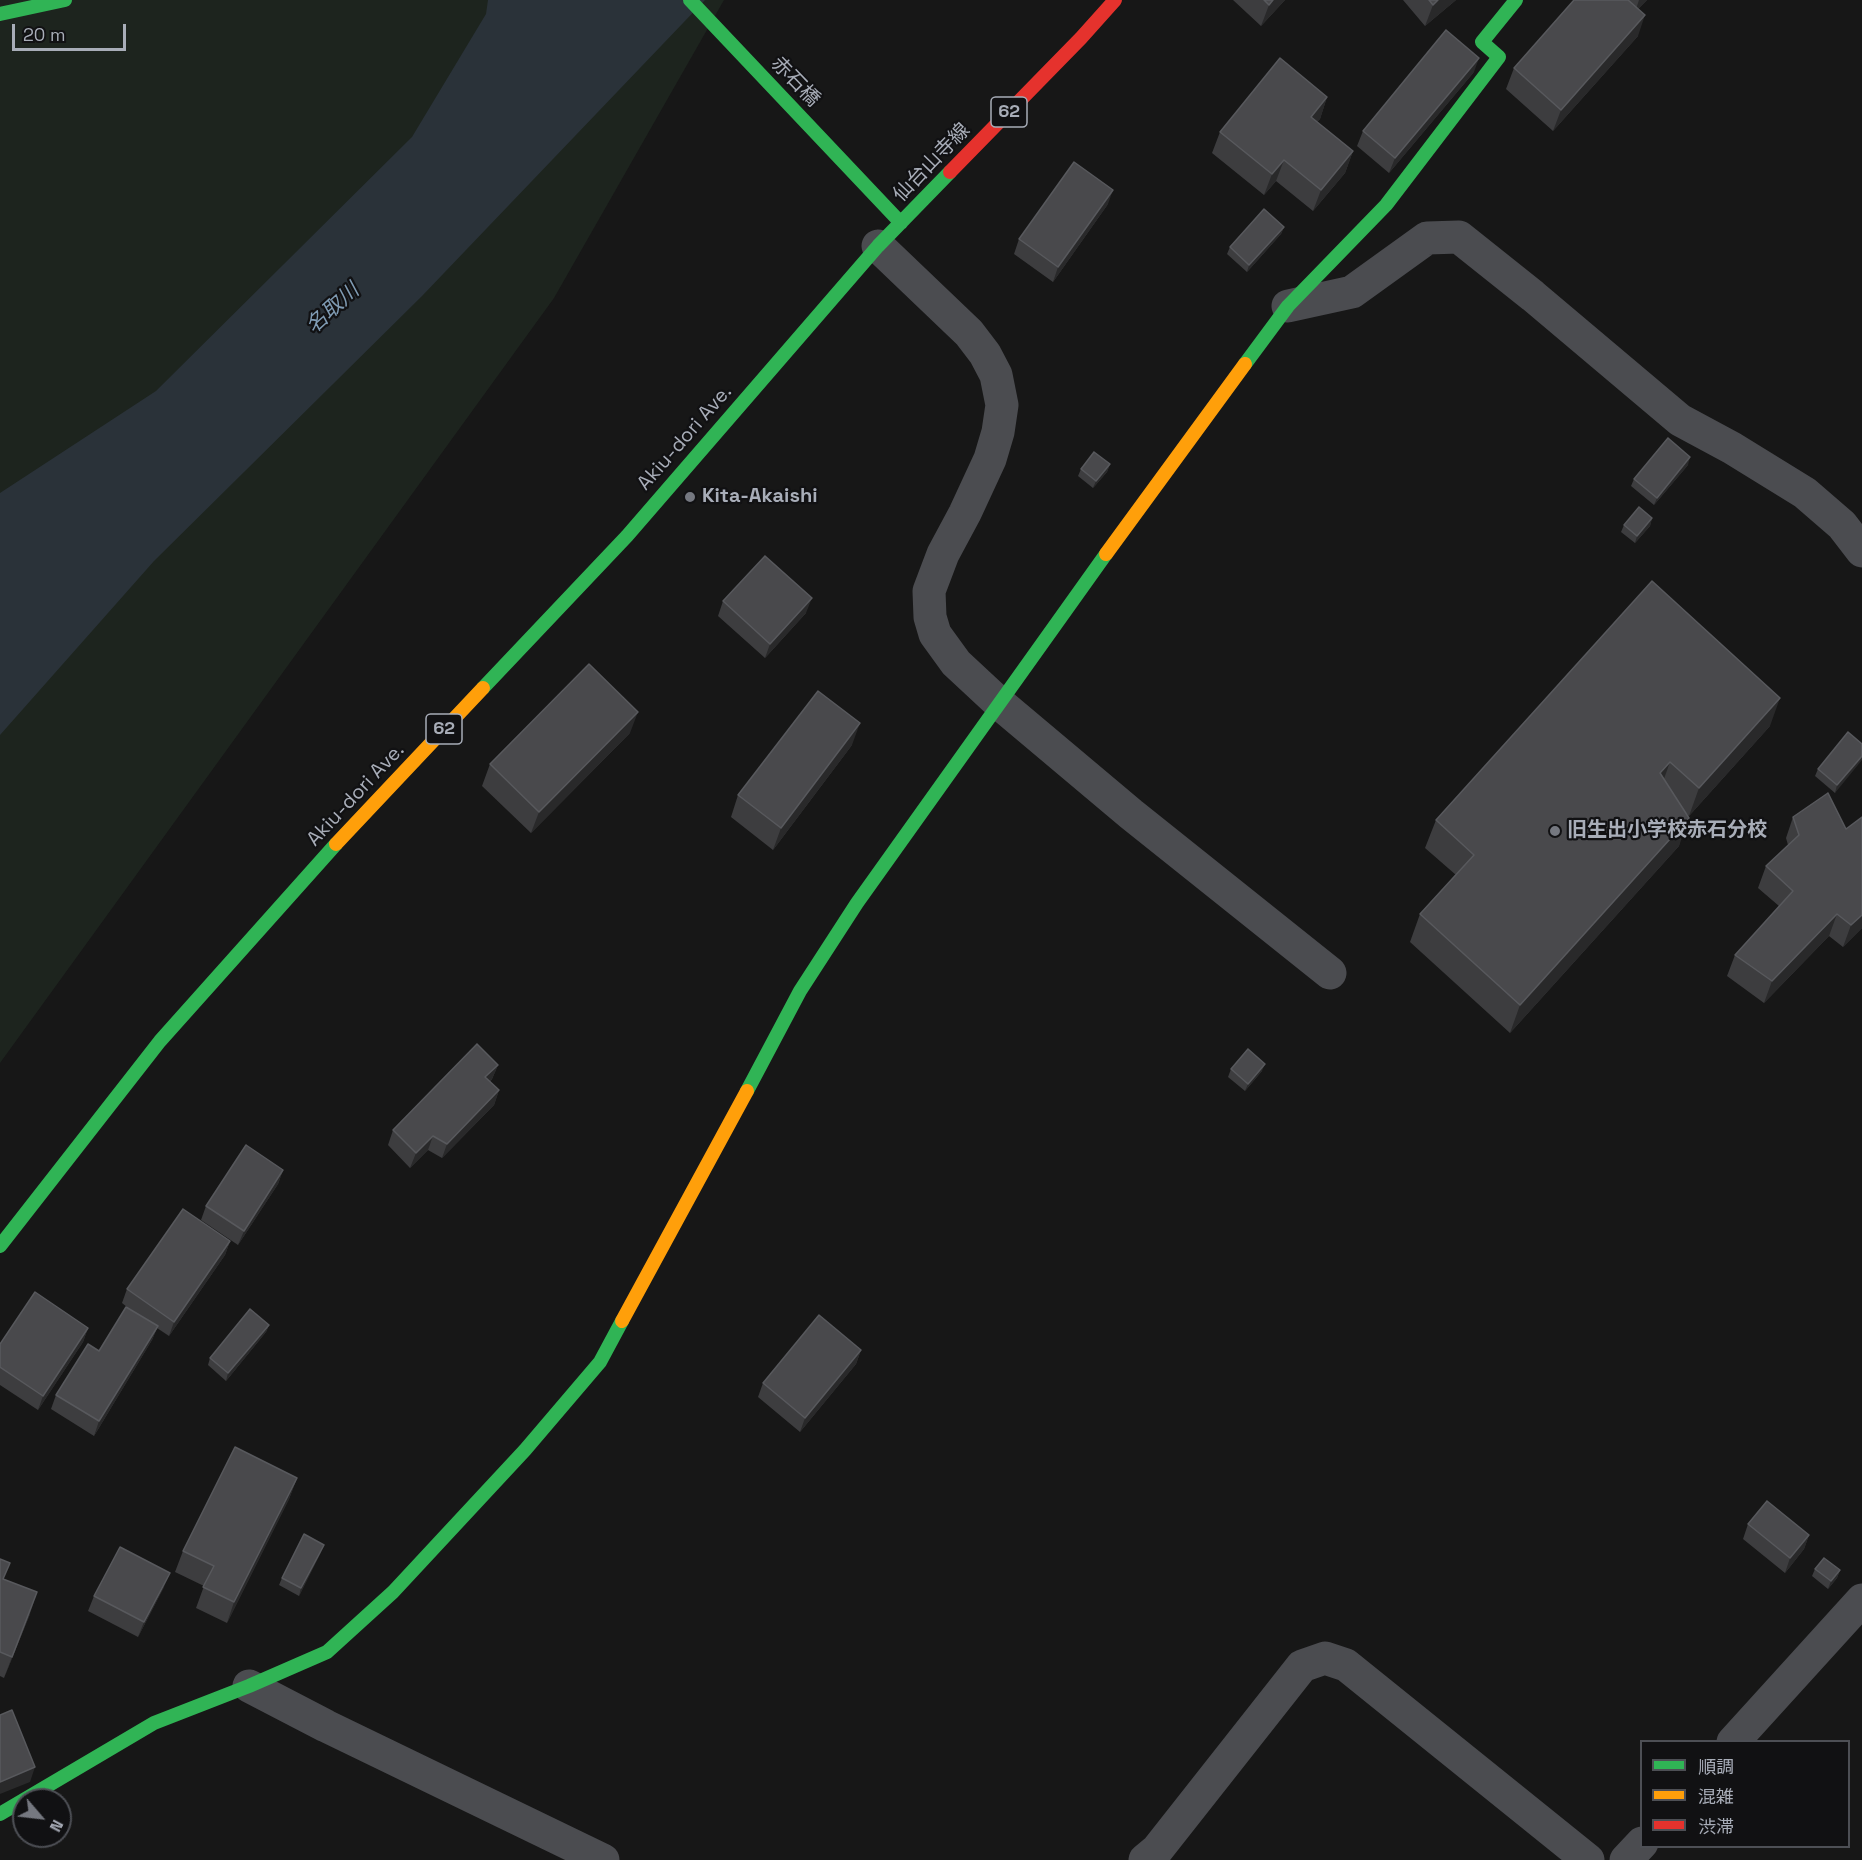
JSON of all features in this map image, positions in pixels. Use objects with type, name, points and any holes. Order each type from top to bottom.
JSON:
[{"type":"street","points":[[0,14],[65,0]]},
{"type":"street","name":"赤石橋","points":[[690,0],[901,223]]},
{"type":"street","name":"仙台山寺線","points":[[901,223],[1115,0]]},
{"type":"street","points":[[0,1814],[154,1723],[249,1686],[327,1652],[393,1592],[525,1450],[600,1362],[800,991],[857,903],[1075,596],[1288,306],[1386,205],[1499,57],[1482,42],[1516,0]]},
{"type":"street","name":"Akiu-dori Ave.","points":[[0,1246],[160,1041],[355,823],[627,536],[878,246],[901,223]]},
{"type":"street","points":[[1288,306],[1352,292],[1427,238],[1459,237],[1680,420],[1732,448],[1805,493],[1842,525],[1862,551]]},
{"type":"street","points":[[878,246],[969,333],[985,354],[996,375],[1002,405],[998,432],[990,459],[943,554],[929,591],[930,617],[935,634],[956,663],[999,703],[1131,814],[1330,973]]},
{"type":"street","points":[[1735,1740],[1862,1600]]},
{"type":"street","points":[[1145,1860],[1157,1850],[1302,1666],[1325,1658],[1346,1665],[1588,1860]]},
{"type":"street","points":[[249,1686],[326,1726],[603,1860]]},
{"type":"street","points":[[1626,1860],[1640,1844]]},
{"type":"shaded area","points":[[0,0],[724,0],[554,298],[0,1063]]},
{"type":"water","name":"名取川","points":[[488,0],[705,0],[422,296],[154,561],[0,735],[0,493],[156,391],[412,137],[486,14]]},
{"type":"building","points":[[1574,0],[1628,0],[1645,15],[1561,110],[1514,68]]},
{"type":"building","points":[[1446,30],[1479,58],[1395,158],[1363,131]]},
{"type":"building","points":[[1280,58],[1327,97],[1311,117],[1353,151],[1321,190],[1284,160],[1272,174],[1220,132]]},
{"type":"building","points":[[1074,162],[1113,190],[1058,267],[1019,239]]},
{"type":"building","points":[[1264,209],[1284,227],[1249,265],[1230,247]]},
{"type":"building","points":[[1668,438],[1690,457],[1657,498],[1634,479]]},
{"type":"building","points":[[1094,452],[1110,464],[1096,481],[1081,469]]},
{"type":"building","points":[[1639,507],[1652,518],[1637,536],[1624,525]]},
{"type":"building","points":[[765,556],[812,598],[770,644],[723,601]]},
{"type":"building","name":"旧生出小学校赤石分校","points":[[1652,581],[1780,698],[1699,788],[1670,762],[1660,773],[1689,818],[1520,1005],[1420,914],[1474,855],[1436,820]]},
{"type":"building","points":[[589,664],[638,712],[539,812],[490,764]]},
{"type":"building","points":[[818,691],[860,723],[781,828],[738,795]]},
{"type":"building","points":[[1848,732],[1862,744],[1862,756],[1837,785],[1818,769]]},
{"type":"building","points":[[1828,793],[1846,829],[1862,817],[1862,915],[1851,925],[1837,914],[1772,981],[1735,955],[1793,891],[1766,866],[1799,835],[1793,817]]},
{"type":"building","points":[[477,1044],[498,1065],[485,1077],[499,1090],[447,1144],[433,1136],[416,1153],[393,1130]]},
{"type":"building","points":[[1248,1049],[1265,1064],[1248,1084],[1231,1069]]},
{"type":"building","points":[[246,1145],[283,1170],[244,1231],[206,1206]]},
{"type":"building","points":[[183,1209],[230,1241],[174,1322],[127,1289]]},
{"type":"building","points":[[35,1292],[88,1328],[43,1396],[0,1367],[0,1344]]},
{"type":"building","points":[[126,1307],[158,1326],[99,1421],[56,1395],[88,1344],[99,1351]]},
{"type":"building","points":[[250,1309],[269,1325],[228,1373],[210,1358]]},
{"type":"building","points":[[819,1315],[861,1350],[805,1418],[763,1383]]},
{"type":"building","points":[[235,1447],[297,1478],[234,1602],[203,1587],[214,1566],[183,1551]]},
{"type":"building","points":[[1767,1501],[1809,1535],[1790,1558],[1748,1524]]},
{"type":"building","points":[[304,1534],[324,1545],[301,1588],[282,1578]]},
{"type":"building","points":[[120,1547],[170,1573],[144,1622],[94,1596]]},
{"type":"building","points":[[1824,1558],[1840,1570],[1831,1581],[1815,1569]]},
{"type":"building","points":[[0,1559],[10,1563],[3,1579],[37,1592],[12,1657],[0,1652]]},
{"type":"building","points":[[12,1710],[35,1767],[0,1782],[0,1715]]},
{"type":"traffic: fast","points":[[0,14],[65,0]]},
{"type":"traffic: fast","points":[[690,0],[901,223]]},
{"type":"traffic: fast","points":[[1245,364],[1288,306],[1386,205],[1499,57],[1482,42],[1516,0]]},
{"type":"traffic: fast","points":[[483,688],[627,536],[878,246],[950,172]]},
{"type":"traffic: fast","points":[[747,1091],[800,991],[857,903],[1106,554]]},
{"type":"traffic: fast","points":[[0,1246],[160,1041],[336,844]]},
{"type":"traffic: fast","points":[[0,1814],[154,1723],[249,1686],[327,1652],[393,1592],[525,1450],[600,1362],[622,1321]]},
{"type":"traffic: slow","points":[[1106,554],[1245,364]]},
{"type":"traffic: slow","points":[[336,844],[483,688]]},
{"type":"traffic: slow","points":[[622,1321],[747,1091]]},
{"type":"traffic: jam","points":[[950,172],[1115,0]]},
{"type":"place","name":"Kita-Akaishi","points":[[690,497]]},
{"type":"place","name":"旧生出小学校赤石分校","points":[[1555,831]]}]
